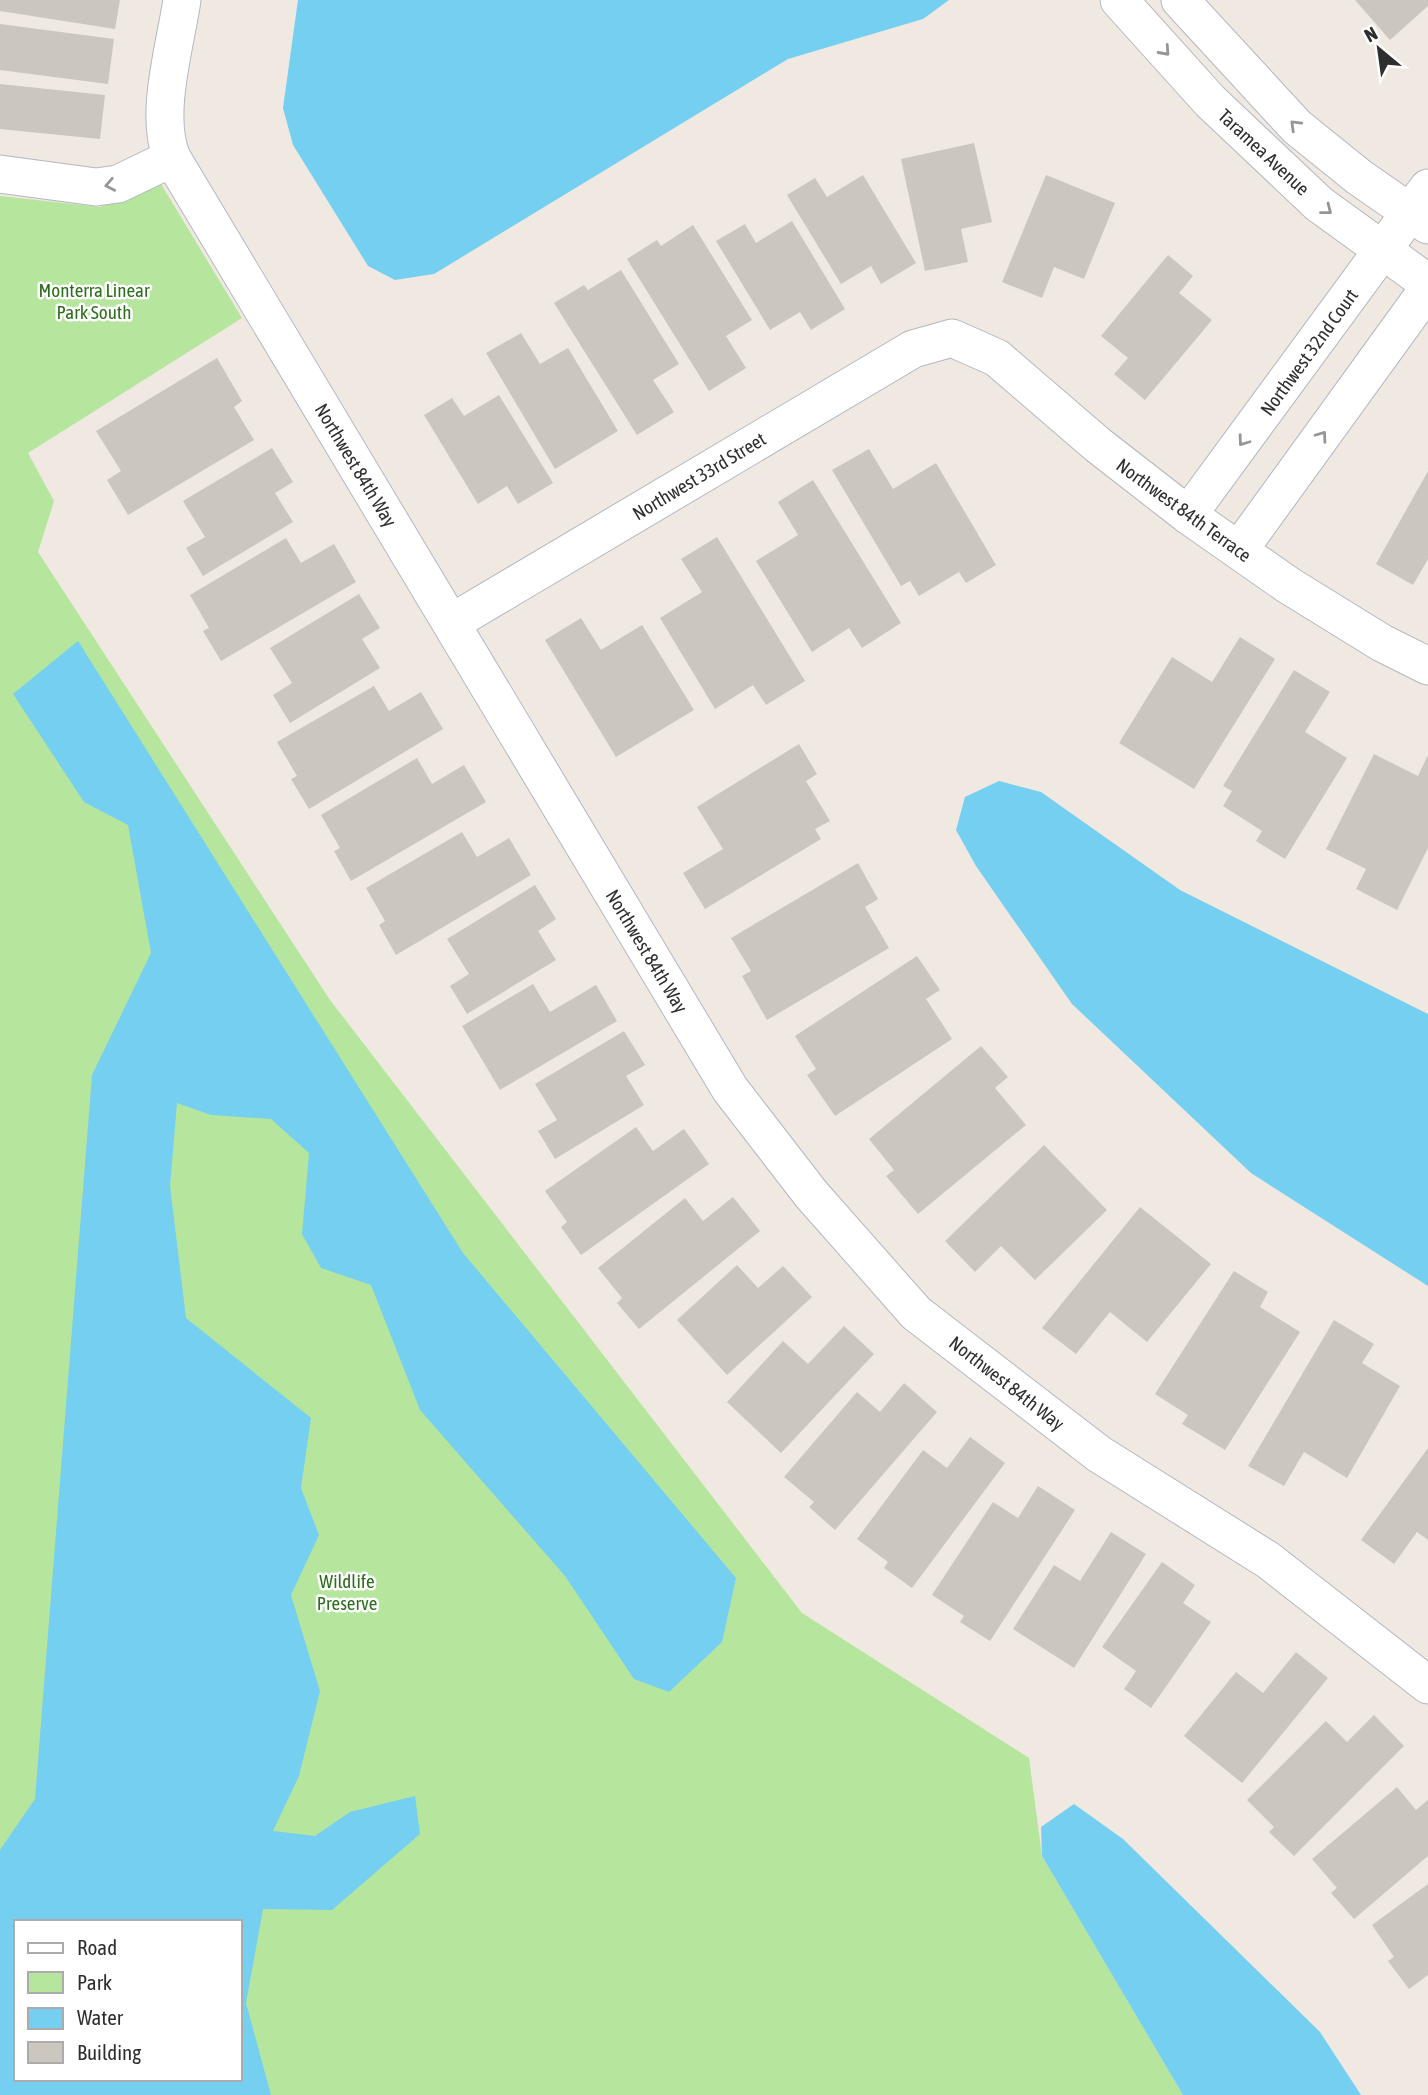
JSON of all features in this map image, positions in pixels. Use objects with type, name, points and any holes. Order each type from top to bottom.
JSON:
[{"type":"street","name":"Northwest 84th Way","points":[[182,0],[164,119],[165,140],[172,158],[730,1089],[811,1194],[916,1313],[1099,1454],[1268,1560],[1428,1685]]},
{"type":"street","name":"Taramea Avenue","points":[[1119,0],[1220,111],[1319,204],[1428,283]]},
{"type":"street","points":[[1180,0],[1297,127],[1359,177],[1422,208]]},
{"type":"street","points":[[0,174],[96,187],[118,184],[172,158]]},
{"type":"street","name":"Northwest 32nd Court","points":[[1188,515],[1383,252],[1422,208]]},
{"type":"street","points":[[1239,550],[1428,289]]},
{"type":"street","name":"Northwest 33rd Street","points":[[451,623],[913,349],[952,338]]},
{"type":"street","name":"Northwest 84th Terrace","points":[[952,338],[997,358],[1097,444],[1188,515],[1335,614],[1428,666]]},
{"type":"green space","name":"Wildlife Preserve","points":[[161,184],[242,318],[28,453],[54,501],[38,552],[330,1000],[802,1613],[1029,1758],[1042,1856],[1183,2095],[0,2095],[0,196],[100,207]]},
{"type":"water","points":[[298,0],[949,0],[923,19],[788,59],[434,274],[395,280],[368,266],[293,145],[283,108]]},
{"type":"water","points":[[78,641],[463,1253],[736,1578],[722,1642],[669,1692],[634,1679],[565,1576],[420,1410],[371,1285],[321,1268],[302,1234],[309,1153],[271,1119],[211,1115],[177,1103],[170,1186],[186,1318],[311,1418],[301,1488],[319,1535],[291,1595],[320,1691],[299,1776],[273,1831],[315,1836],[350,1812],[415,1796],[420,1834],[332,1910],[263,1909],[246,2003],[271,2095],[0,2095],[0,1850],[35,1799],[92,1075],[151,953],[128,825],[84,802],[13,694]]},
{"type":"water","points":[[999,781],[1041,792],[1180,890],[1428,1014],[1428,1286],[1251,1173],[1072,1004],[976,866],[956,830],[965,797]]},
{"type":"water","points":[[1074,1804],[1123,1839],[1320,2032],[1361,2095],[1183,2095],[1042,1856],[1041,1827]]},
{"type":"building","points":[[0,0],[120,0],[115,29],[0,11]]},
{"type":"building","points":[[1355,0],[1428,0],[1428,6],[1390,40]]},
{"type":"building","points":[[0,24],[114,39],[108,84],[0,70]]},
{"type":"building","points":[[0,84],[105,95],[100,139],[0,129]]},
{"type":"building","points":[[974,143],[992,222],[961,229],[968,262],[925,271],[901,159]]},
{"type":"building","points":[[863,175],[916,263],[881,284],[871,266],[841,284],[787,195],[815,178],[827,197]]},
{"type":"building","points":[[1046,175],[1115,203],[1084,279],[1054,267],[1042,298],[1002,282]]},
{"type":"building","points":[[792,221],[845,309],[811,330],[800,312],[770,330],[716,241],[745,224],[756,243]]},
{"type":"building","points":[[693,225],[752,320],[726,336],[746,368],[709,391],[627,259],[657,240],[661,246]]},
{"type":"building","points":[[1168,255],[1193,276],[1179,293],[1212,320],[1145,400],[1114,374],[1128,358],[1101,336]]},
{"type":"building","points":[[621,270],[679,364],[653,380],[674,412],[637,435],[554,303],[584,285],[588,290]]},
{"type":"building","points":[[521,333],[540,364],[568,348],[618,431],[555,469],[486,353]]},
{"type":"building","points":[[217,358],[242,401],[234,407],[254,440],[128,515],[107,480],[121,471],[96,431]]},
{"type":"building","points":[[499,395],[553,483],[518,504],[507,486],[478,504],[424,415],[452,398],[464,416]]},
{"type":"building","points":[[272,448],[293,482],[275,493],[293,522],[203,576],[186,548],[205,537],[183,501]]},
{"type":"building","points":[[869,449],[893,489],[936,463],[996,565],[966,583],[959,572],[919,596],[910,581],[901,586],[832,470]]},
{"type":"building","points":[[1428,471],[1428,559],[1413,585],[1376,564]]},
{"type":"building","points":[[813,480],[901,623],[862,648],[849,628],[812,652],[756,561],[798,535],[778,502]]},
{"type":"building","points":[[717,537],[805,681],[766,705],[753,685],[715,709],[660,618],[702,592],[681,559]]},
{"type":"building","points":[[286,538],[301,563],[334,544],[356,582],[221,661],[203,631],[209,628],[190,595]]},
{"type":"building","points":[[359,594],[380,628],[362,639],[380,668],[290,723],[273,695],[292,683],[270,648]]},
{"type":"building","points":[[581,618],[601,650],[642,625],[694,710],[616,757],[545,640]]},
{"type":"building","points":[[1240,637],[1275,659],[1194,789],[1119,743],[1172,657],[1212,682]]},
{"type":"building","points":[[1294,670],[1330,692],[1305,732],[1347,758],[1285,859],[1256,841],[1262,831],[1223,806],[1232,791],[1223,786]]},
{"type":"building","points":[[374,686],[389,711],[421,692],[443,729],[309,809],[291,779],[297,776],[277,742]]},
{"type":"building","points":[[799,744],[817,774],[806,781],[830,821],[815,829],[821,839],[705,909],[683,873],[723,849],[697,807]]},
{"type":"building","points":[[1374,754],[1418,776],[1428,755],[1428,848],[1397,910],[1356,889],[1366,869],[1326,849]]},
{"type":"building","points":[[417,758],[432,784],[464,765],[486,802],[351,881],[334,851],[340,848],[321,815]]},
{"type":"building","points":[[462,832],[477,857],[509,838],[531,875],[396,955],[379,925],[385,921],[366,888]]},
{"type":"building","points":[[858,863],[878,899],[865,907],[889,948],[767,1020],[742,976],[751,971],[731,938]]},
{"type":"building","points":[[535,885],[556,919],[538,931],[556,960],[467,1014],[450,986],[469,974],[447,939]]},
{"type":"building","points":[[917,956],[940,990],[926,999],[952,1039],[835,1116],[807,1075],[816,1069],[795,1036]]},
{"type":"building","points":[[533,984],[550,1012],[596,985],[617,1021],[500,1090],[462,1026]]},
{"type":"building","points":[[624,1031],[645,1065],[626,1076],[644,1105],[555,1159],[538,1131],[557,1120],[535,1084]]},
{"type":"building","points":[[981,1046],[1008,1077],[995,1088],[1026,1125],[918,1214],[886,1176],[894,1170],[869,1139]]},
{"type":"building","points":[[636,1127],[653,1151],[684,1129],[709,1164],[581,1255],[561,1227],[567,1222],[545,1191]]},
{"type":"building","points":[[1044,1145],[1107,1210],[1035,1280],[1001,1246],[975,1272],[945,1241]]},
{"type":"building","points":[[733,1197],[760,1231],[639,1329],[617,1303],[622,1298],[598,1268],[685,1198],[703,1221]]},
{"type":"building","points":[[1140,1207],[1211,1264],[1147,1342],[1110,1312],[1076,1354],[1042,1328]]},
{"type":"building","points":[[737,1265],[758,1288],[783,1266],[812,1297],[727,1375],[677,1320]]},
{"type":"building","points":[[1234,1271],[1268,1292],[1260,1307],[1300,1332],[1225,1450],[1182,1424],[1188,1415],[1155,1394]]},
{"type":"building","points":[[1334,1320],[1374,1344],[1362,1363],[1400,1386],[1347,1478],[1304,1452],[1284,1486],[1248,1466]]},
{"type":"building","points":[[844,1326],[874,1354],[781,1453],[727,1402],[783,1341],[808,1364]]},
{"type":"building","points":[[904,1383],[937,1412],[835,1530],[809,1507],[814,1502],[784,1477],[857,1392],[880,1412]]},
{"type":"building","points":[[970,1437],[1005,1463],[912,1588],[884,1568],[888,1562],[857,1539],[923,1450],[947,1468]]},
{"type":"building","points":[[1428,1448],[1428,1540],[1417,1532],[1394,1564],[1361,1540]]},
{"type":"building","points":[[1038,1486],[1075,1510],[990,1641],[960,1622],[964,1616],[932,1595],[993,1502],[1018,1518]]},
{"type":"building","points":[[1111,1532],[1146,1554],[1074,1668],[1013,1629],[1054,1565],[1080,1581]]},
{"type":"building","points":[[1162,1562],[1195,1585],[1183,1603],[1211,1622],[1151,1708],[1124,1689],[1136,1671],[1102,1647]]},
{"type":"building","points":[[1296,1652],[1328,1678],[1242,1783],[1184,1736],[1236,1672],[1263,1693]]},
{"type":"building","points":[[1374,1715],[1404,1746],[1294,1856],[1269,1832],[1274,1827],[1247,1800],[1326,1721],[1347,1742]]},
{"type":"building","points":[[1397,1787],[1416,1810],[1428,1800],[1428,1856],[1354,1919],[1331,1893],[1337,1888],[1312,1859]]},
{"type":"building","points":[[1428,1884],[1428,1975],[1409,1989],[1388,1961],[1394,1957],[1372,1925]]},
{"type":"park label","name":"Monterra Linear Park South","points":[[94,301]]}]
